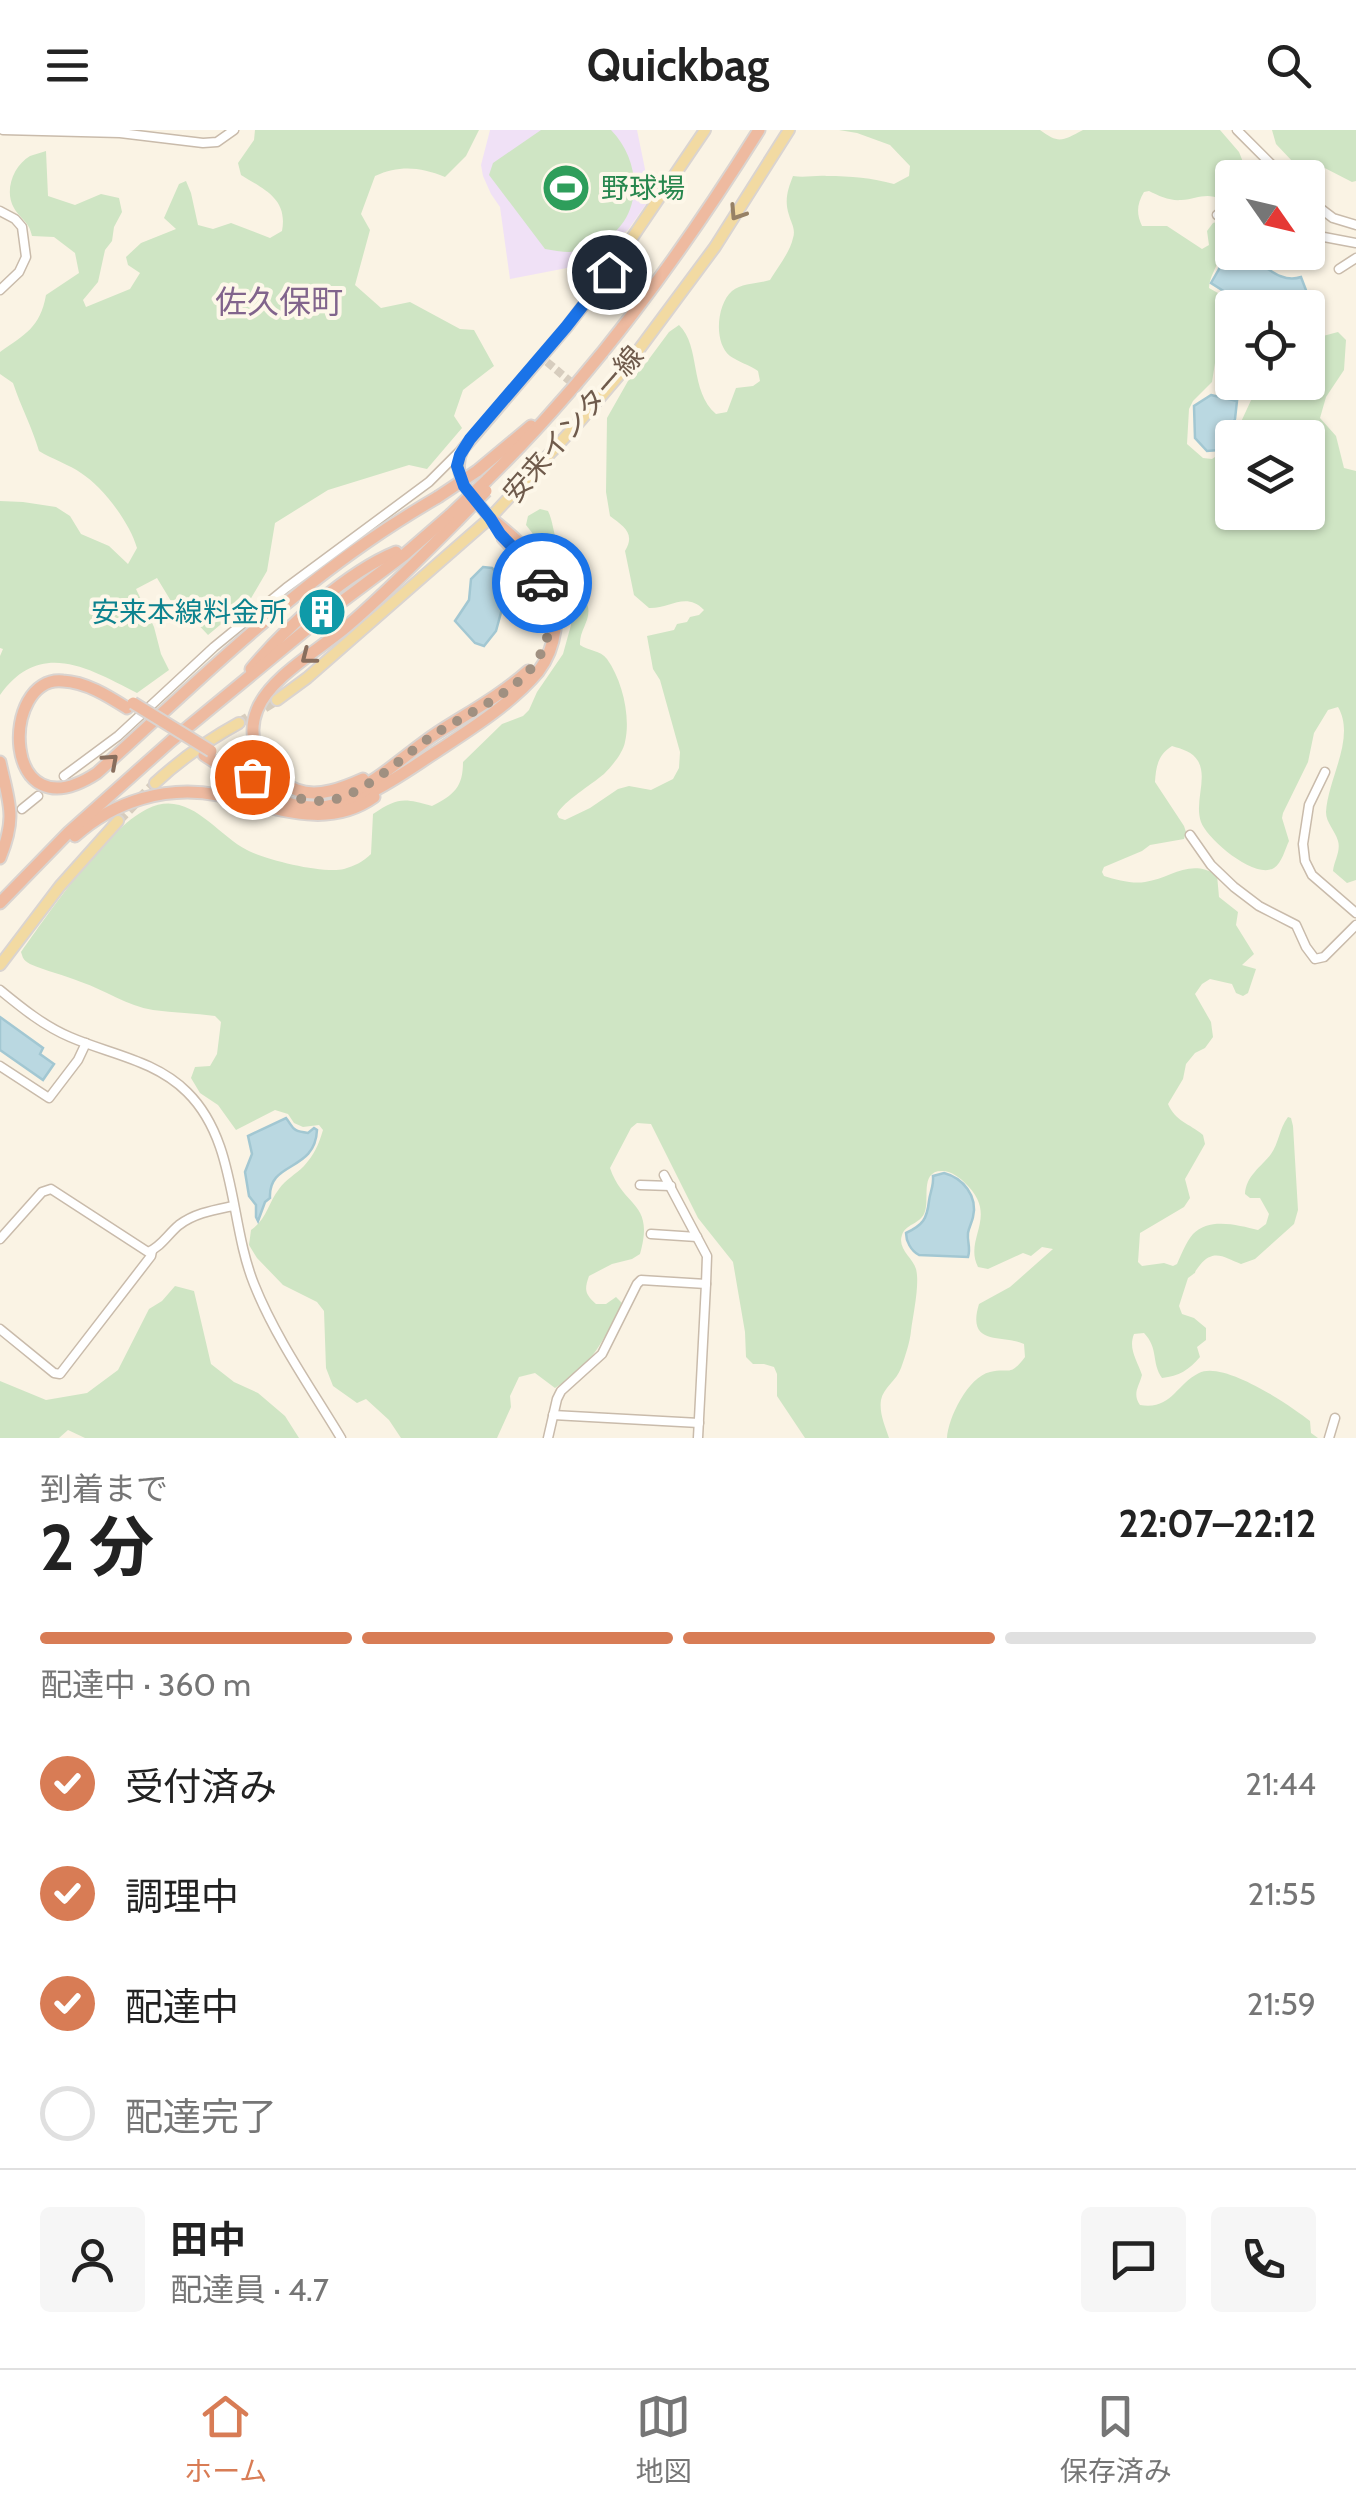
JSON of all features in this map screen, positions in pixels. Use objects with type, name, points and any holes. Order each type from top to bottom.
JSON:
[{"type":"highway","points":[[406,755],[348,786],[331,791],[297,790],[274,777],[262,763],[254,745],[256,710],[284,675],[348,624],[560,401],[677,257],[762,132]]},
{"type":"highway","points":[[4,746],[13,767],[43,787],[80,784],[254,632],[365,543],[438,496],[485,478],[504,450],[560,401]]},
{"type":"highway","points":[[0,903],[121,784],[247,677],[286,654],[386,574],[399,555],[452,516]]},
{"type":"highway","points":[[208,753],[292,797],[332,800],[352,793],[517,681],[532,668],[548,636],[548,597],[540,578],[490,518]]},
{"type":"highway","points":[[50,851],[67,844],[105,814],[162,794],[216,794],[311,816],[338,814],[364,804],[479,722],[537,673],[554,637],[556,615],[554,595],[546,576],[532,556],[490,518]]},
{"type":"highway","points":[[247,677],[275,640],[370,562],[399,555]]},
{"type":"highway","points":[[35,678],[68,674],[104,686],[290,804],[311,808],[338,805],[360,797],[417,764]]},
{"type":"highway","points":[[12,704],[25,691],[44,682],[64,680],[130,705]]},
{"type":"highway","points":[[0,762],[11,822],[0,858]]},
{"type":"main road","points":[[463,448],[544,360],[705,130]]},
{"type":"main road","name":"安来インター線","points":[[277,700],[307,678],[520,488],[662,320],[715,248],[789,130]]},
{"type":"main road","name":"安来インター線","points":[[463,448],[458,460],[459,476],[490,518]]},
{"type":"main road","points":[[154,783],[181,759],[239,722]]},
{"type":"main road","points":[[0,965],[60,886],[118,821]]},
{"type":"street","points":[[1,130],[120,133],[203,143],[217,142],[234,130]]},
{"type":"street","points":[[216,130],[217,142]]},
{"type":"street","points":[[1237,130],[1267,160]]},
{"type":"street","points":[[762,132],[782,142]]},
{"type":"street","points":[[0,211],[22,227],[26,242],[26,257],[18,272],[0,290]]},
{"type":"street","points":[[1325,212],[1356,225]]},
{"type":"street","points":[[1325,237],[1356,243]]},
{"type":"street","points":[[1339,269],[1356,258]]},
{"type":"street","points":[[64,776],[118,736],[228,635],[428,482],[463,448]]},
{"type":"street","points":[[1325,772],[1309,804],[1303,844],[1306,861],[1312,875],[1356,914]]},
{"type":"street","points":[[22,810],[38,796]]},
{"type":"street","points":[[1190,835],[1211,865],[1234,887],[1258,906],[1294,923],[1316,959],[1324,958],[1356,925]]},
{"type":"street","points":[[0,990],[41,1022],[167,1076],[202,1108],[214,1130],[253,1282],[268,1315],[341,1438]]},
{"type":"street","points":[[0,1066],[49,1098],[86,1043]]},
{"type":"street","points":[[664,1174],[707,1256],[698,1438]]},
{"type":"street","points":[[640,1184],[671,1186]]},
{"type":"street","points":[[0,1240],[42,1192],[51,1188],[152,1251]]},
{"type":"street","points":[[0,1329],[60,1374],[152,1251],[186,1220],[233,1206]]},
{"type":"street","points":[[651,1234],[697,1237]]},
{"type":"street","points":[[548,1438],[561,1391],[602,1354],[641,1280],[706,1284]]},
{"type":"street","points":[[553,1415],[700,1422]]},
{"type":"street","points":[[1329,1438],[1335,1418]]},
{"type":"shaded area","name":"野球場","points":[[490,130],[637,130],[654,193],[628,230],[572,267],[510,279],[500,207],[481,165]]},
{"type":"green space","points":[[255,130],[479,130],[466,156],[445,177],[410,169],[375,176],[361,214],[370,230],[355,285],[381,308],[410,302],[460,329],[474,330],[494,366],[463,390],[454,416],[462,428],[427,469],[409,465],[328,490],[275,523],[267,571],[250,600],[208,635],[193,619],[177,611],[157,578],[136,589],[169,670],[137,693],[83,668],[48,663],[15,678],[0,695],[0,501],[56,507],[70,516],[81,534],[109,546],[128,564],[137,548],[122,517],[98,487],[77,470],[39,451],[13,383],[0,374],[0,352],[35,323],[46,295],[79,273],[75,253],[54,237],[32,236],[14,208],[10,187],[15,172],[24,160],[46,151],[48,196],[75,205],[101,194],[119,198],[122,212],[105,250],[98,282],[83,300],[86,307],[130,289],[140,273],[128,265],[126,257],[141,243],[176,229],[164,218],[179,184],[186,181],[198,225],[213,229],[231,223],[270,238],[282,231],[278,203],[241,175],[238,163],[254,140]]},
{"type":"green space","name":"野球場","points":[[541,130],[611,130],[630,161],[634,195],[629,211],[608,237],[591,246],[566,252],[545,249],[489,175],[493,163]]},
{"type":"green space","points":[[839,130],[1040,130],[1061,139],[1083,130],[1220,130],[1242,160],[1215,160],[1215,197],[1177,200],[1144,192],[1138,213],[1142,226],[1167,226],[1202,249],[1209,245],[1207,231],[1215,222],[1215,268],[1209,288],[1215,291],[1215,363],[1212,382],[1189,409],[1187,444],[1203,458],[1215,457],[1215,530],[1325,530],[1325,424],[1336,436],[1344,468],[1356,471],[1356,880],[1347,883],[1333,871],[1339,845],[1326,816],[1343,745],[1343,719],[1338,707],[1328,710],[1314,733],[1308,762],[1283,813],[1289,841],[1274,868],[1266,870],[1244,863],[1212,838],[1199,814],[1202,775],[1198,761],[1172,746],[1159,761],[1155,782],[1184,826],[1184,839],[1150,845],[1104,867],[1102,872],[1104,876],[1135,882],[1198,868],[1217,875],[1219,897],[1238,912],[1236,925],[1254,954],[1242,965],[1256,969],[1248,993],[1243,996],[1236,993],[1232,984],[1210,979],[1195,994],[1211,1022],[1213,1037],[1186,1064],[1183,1079],[1168,1104],[1179,1119],[1203,1135],[1205,1144],[1185,1179],[1190,1198],[1184,1207],[1140,1233],[1138,1262],[1142,1266],[1177,1264],[1190,1237],[1207,1226],[1224,1224],[1258,1230],[1266,1224],[1269,1214],[1260,1198],[1245,1194],[1246,1188],[1274,1150],[1288,1117],[1293,1126],[1298,1210],[1294,1224],[1255,1259],[1241,1264],[1220,1256],[1210,1257],[1188,1278],[1179,1306],[1182,1314],[1206,1328],[1206,1340],[1197,1347],[1200,1357],[1188,1369],[1162,1378],[1149,1339],[1144,1333],[1134,1334],[1133,1350],[1142,1375],[1138,1401],[1140,1405],[1159,1404],[1199,1373],[1224,1373],[1256,1386],[1300,1414],[1310,1421],[1311,1433],[1318,1438],[947,1438],[955,1410],[974,1382],[990,1372],[1012,1370],[1025,1357],[1024,1344],[982,1333],[976,1318],[979,1304],[1010,1287],[1053,1249],[1042,1247],[1031,1256],[1023,1253],[988,1269],[978,1267],[975,1246],[980,1206],[964,1182],[944,1171],[931,1175],[924,1214],[902,1235],[903,1249],[916,1269],[917,1291],[904,1359],[881,1400],[889,1438],[805,1438],[777,1396],[774,1367],[753,1364],[746,1357],[733,1262],[698,1218],[651,1124],[637,1123],[610,1168],[641,1214],[644,1237],[640,1254],[589,1276],[586,1292],[596,1304],[606,1304],[616,1297],[622,1303],[596,1351],[579,1371],[555,1388],[535,1373],[519,1377],[497,1438],[401,1438],[389,1420],[366,1399],[357,1403],[333,1386],[326,1368],[324,1311],[317,1302],[283,1285],[249,1245],[251,1230],[261,1221],[275,1194],[311,1158],[323,1130],[319,1125],[303,1127],[288,1114],[275,1110],[236,1130],[218,1105],[200,1093],[191,1078],[195,1067],[210,1066],[217,1054],[221,1022],[215,1016],[143,1008],[30,964],[22,956],[21,952],[96,853],[147,809],[176,804],[201,816],[256,854],[295,865],[335,870],[355,865],[371,854],[373,814],[401,801],[432,806],[451,794],[459,784],[463,762],[502,724],[529,710],[563,654],[571,625],[569,595],[526,525],[528,516],[540,509],[548,511],[557,541],[587,603],[588,616],[580,645],[607,659],[617,677],[627,721],[625,742],[617,759],[557,814],[565,820],[618,789],[629,786],[651,790],[673,779],[679,768],[680,752],[660,680],[653,669],[647,636],[674,630],[677,624],[704,610],[684,601],[649,608],[634,595],[625,551],[629,535],[610,516],[606,492],[607,418],[628,381],[679,325],[690,345],[702,393],[716,414],[727,412],[736,388],[760,381],[758,371],[725,350],[719,333],[720,314],[732,291],[770,280],[787,254],[794,235],[787,204],[793,176],[853,177],[894,184],[909,176],[910,166],[890,145]]},
{"type":"green space","points":[[1272,130],[1356,130],[1356,181],[1325,168],[1325,160],[1291,160],[1276,144]]},
{"type":"green space","points":[[1338,332],[1346,340],[1344,370],[1326,397],[1320,418],[1242,420],[1251,400],[1325,400],[1325,335]]},
{"type":"green space","points":[[175,1286],[194,1291],[211,1364],[234,1382],[258,1393],[285,1416],[299,1438],[85,1438],[68,1430],[59,1438],[0,1438],[0,1381],[46,1400],[87,1393],[118,1370],[149,1309]]},
{"type":"water","points":[[1218,270],[1270,270],[1291,279],[1301,277],[1306,290],[1222,290],[1211,283]]},
{"type":"water","points":[[1211,395],[1215,400],[1237,401],[1234,420],[1215,420],[1215,450],[1207,451],[1195,438],[1194,406]]},
{"type":"water","points":[[483,567],[492,568],[510,588],[496,631],[484,646],[475,643],[455,621],[469,600],[471,579]]},
{"type":"water","points":[[0,1017],[43,1048],[40,1054],[54,1064],[43,1080],[0,1050]]},
{"type":"water","points":[[286,1118],[299,1131],[317,1130],[314,1144],[301,1160],[276,1177],[258,1221],[245,1172],[252,1154],[248,1136]]},
{"type":"water","points":[[944,1173],[963,1184],[973,1202],[968,1257],[919,1255],[907,1239],[906,1233],[925,1217],[933,1176]]},
{"type":"tunnel","points":[[547,362],[589,397]]},
{"type":"tunnel","points":[[239,723],[277,700]]},
{"type":"tunnel","points":[[118,821],[155,783]]},
{"type":"way so far","points":[[252,777],[292,797],[311,801],[332,800],[372,780],[532,668],[548,636],[548,597],[542,583]]},
{"type":"place","name":"野球場","points":[[566,188]]},
{"type":"place","name":"安来本線料金所","points":[[322,612]]},
{"type":"district","name":"佐久保町","points":[[279,301]]},
{"type":"route","points":[[542,583],[464,486],[458,460],[470,439],[609,272]]}]
